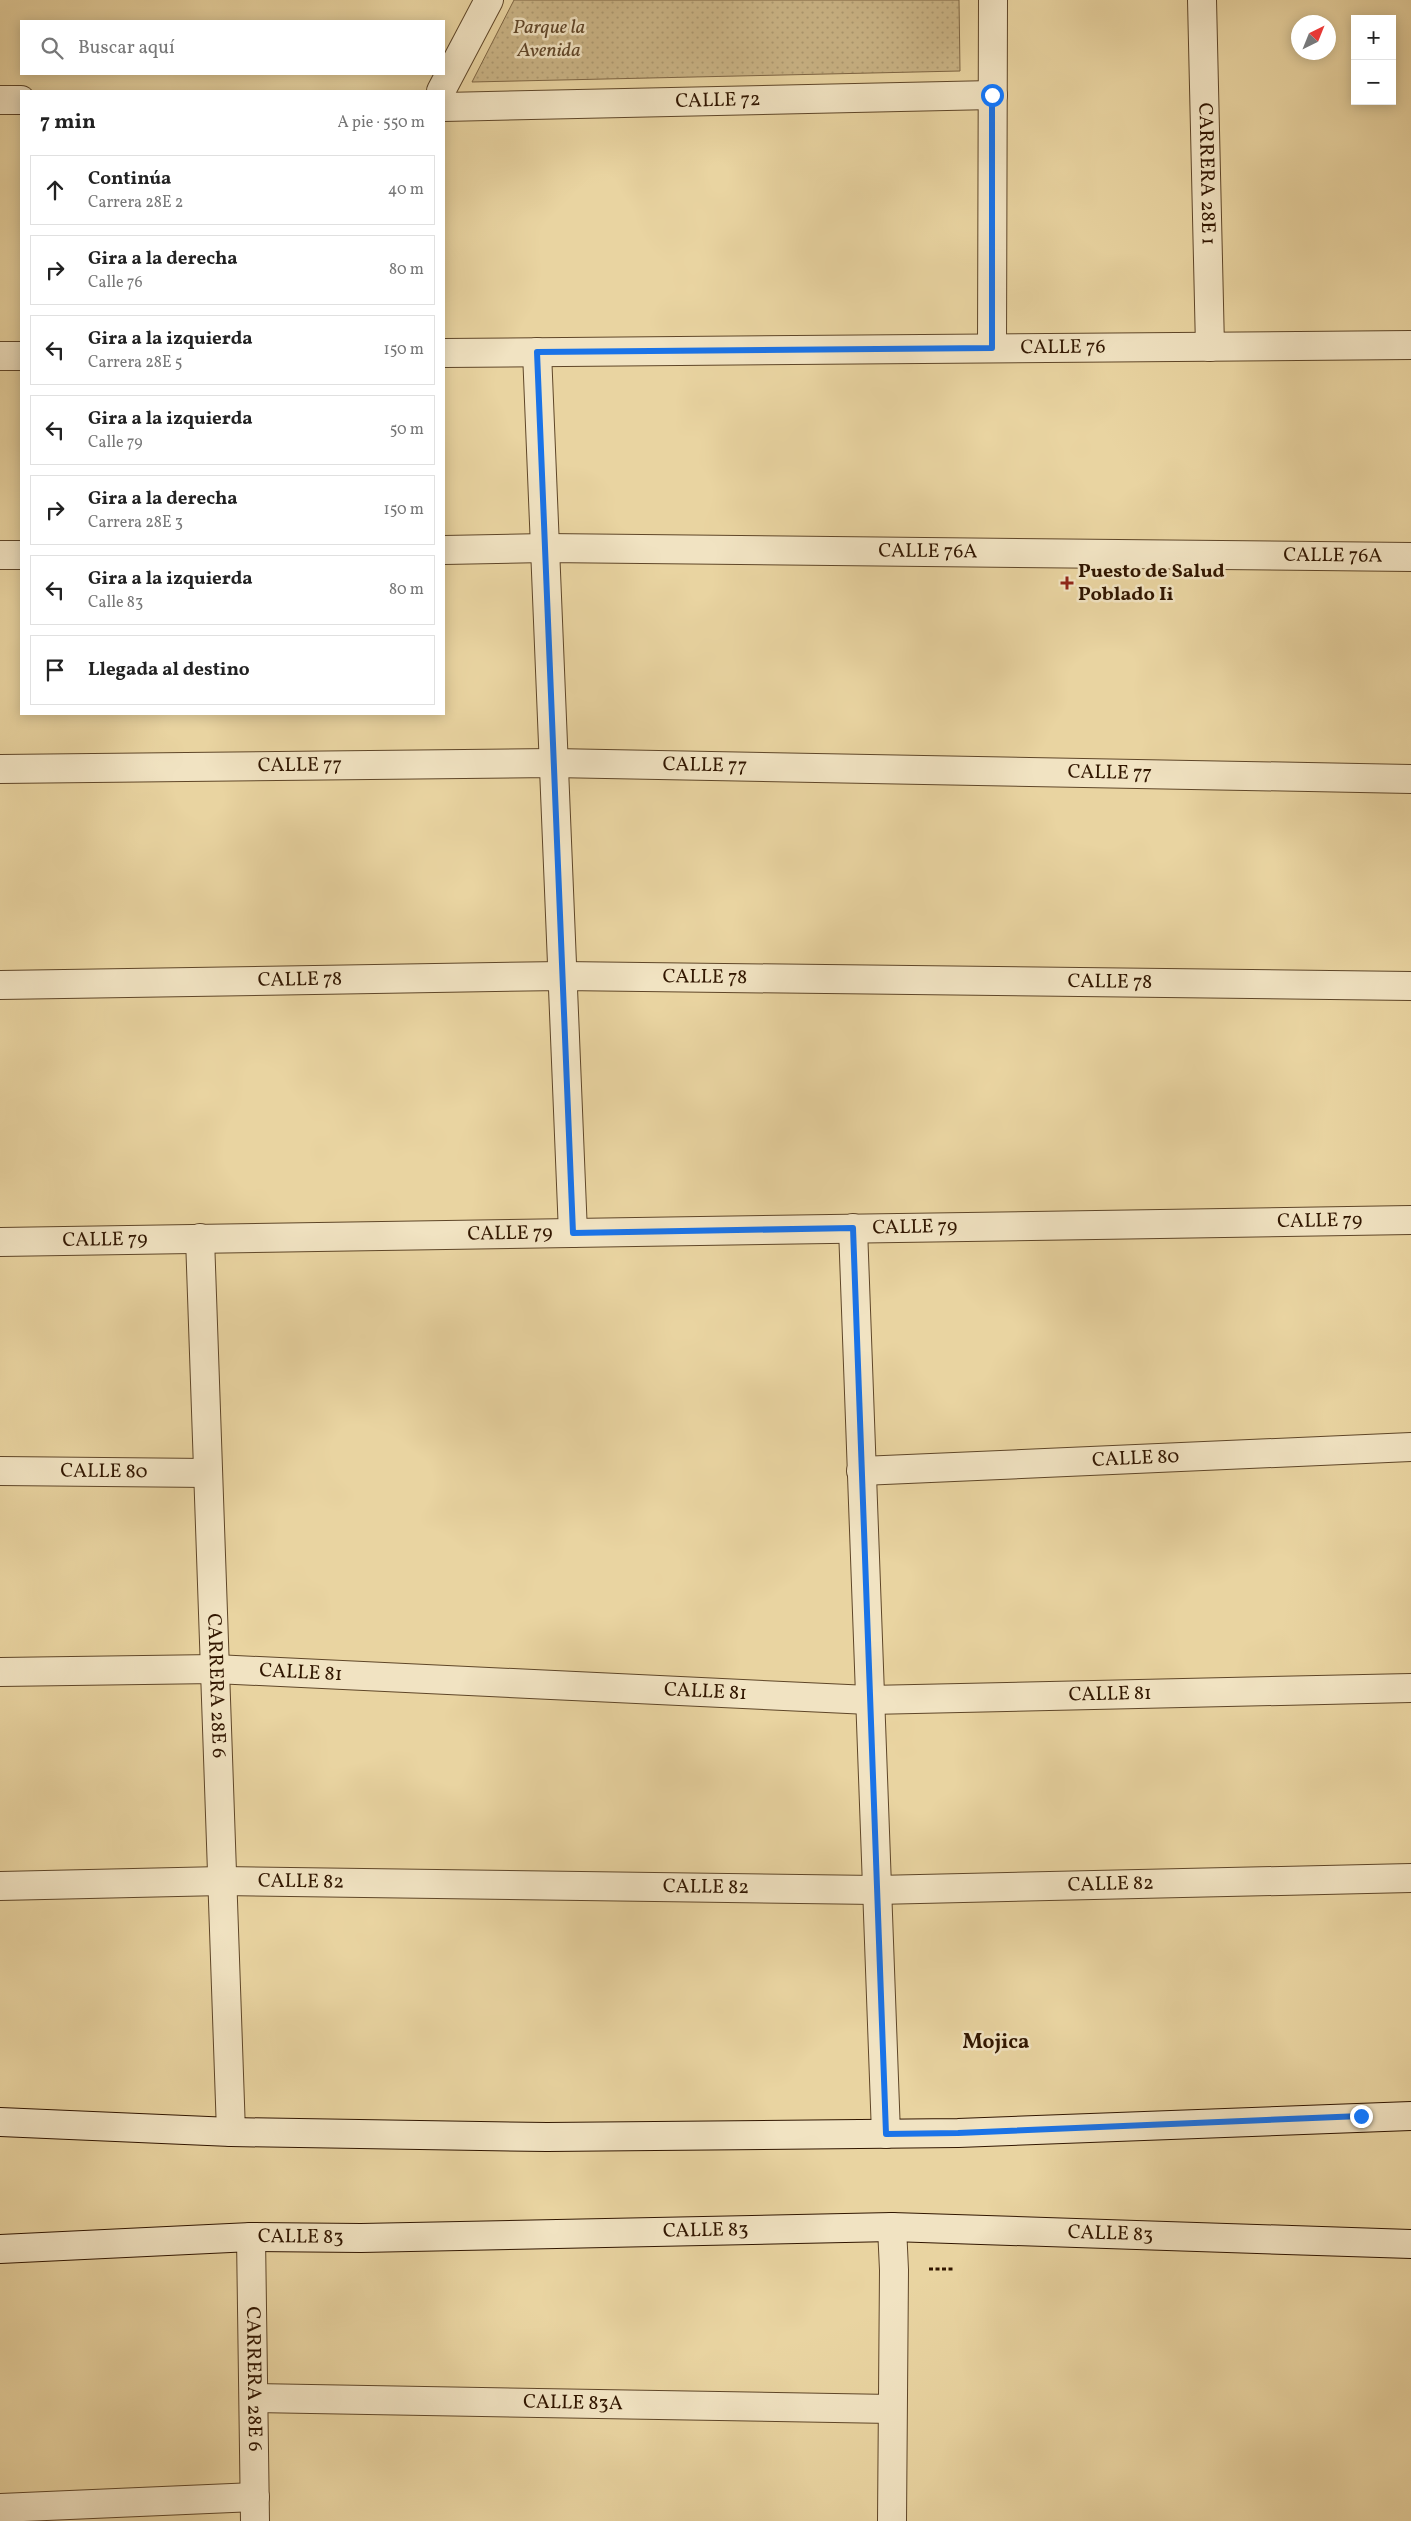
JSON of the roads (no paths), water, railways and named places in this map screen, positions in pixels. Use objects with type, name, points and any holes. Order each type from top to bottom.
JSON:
[{"type":"street","points":[[441,90],[490,0]]},
{"type":"street","points":[[992,348],[993,0]]},
{"type":"street","name":"CARRERA 28E 1","points":[[1202,0],[1210,347]]},
{"type":"street","name":"CALLE 72","points":[[445,107],[992,95]]},
{"type":"street","points":[[0,100],[20,100]]},
{"type":"street","name":"CALLE 76","points":[[445,352],[1411,345]]},
{"type":"street","points":[[537,352],[573,1233]]},
{"type":"street","points":[[0,356],[20,356]]},
{"type":"street","name":"CALLE 76A","points":[[445,550],[545,548],[1411,557]]},
{"type":"street","points":[[0,555],[20,555]]},
{"type":"street","name":"CALLE 77","points":[[0,769],[553,763],[1411,779]]},
{"type":"street","name":"CALLE 78","points":[[0,985],[562,976],[1411,986]]},
{"type":"street","name":"CALLE 79","points":[[0,1242],[1411,1220]]},
{"type":"street","points":[[853,1228],[886,2134]]},
{"type":"street","name":"CARRERA 28E 6","points":[[200,1238],[231,2132]]},
{"type":"street","name":"CALLE 80","points":[[861,1471],[1411,1447]]},
{"type":"street","name":"CALLE 80","points":[[0,1471],[208,1474]]},
{"type":"street","name":"CALLE 81","points":[[0,1672],[215,1669],[870,1700],[1411,1688]]},
{"type":"street","name":"CALLE 82","points":[[0,1886],[222,1881],[876,1890],[1411,1878]]},
{"type":"street","points":[[0,2122],[231,2132],[547,2136],[958,2133],[1411,2116]]},
{"type":"street","points":[[892,2227],[894,2270],[892,2521]]},
{"type":"street","name":"CALLE 83","points":[[0,2249],[251,2237],[361,2238],[892,2227],[1411,2244]]},
{"type":"street","name":"CARRERA 28E 6","points":[[251,2237],[255,2509]]},
{"type":"street","name":"CALLE 83A","points":[[254,2398],[892,2409]]},
{"type":"street","points":[[0,2508],[255,2509]]},
{"type":"place","name":"Puesto de Salud Poblado Ii","points":[[1067,583]]},
{"type":"district","name":"Mojica","points":[[996,2042]]},
{"type":"park label","name":"Parque la Avenida","points":[[549,40]]}]
